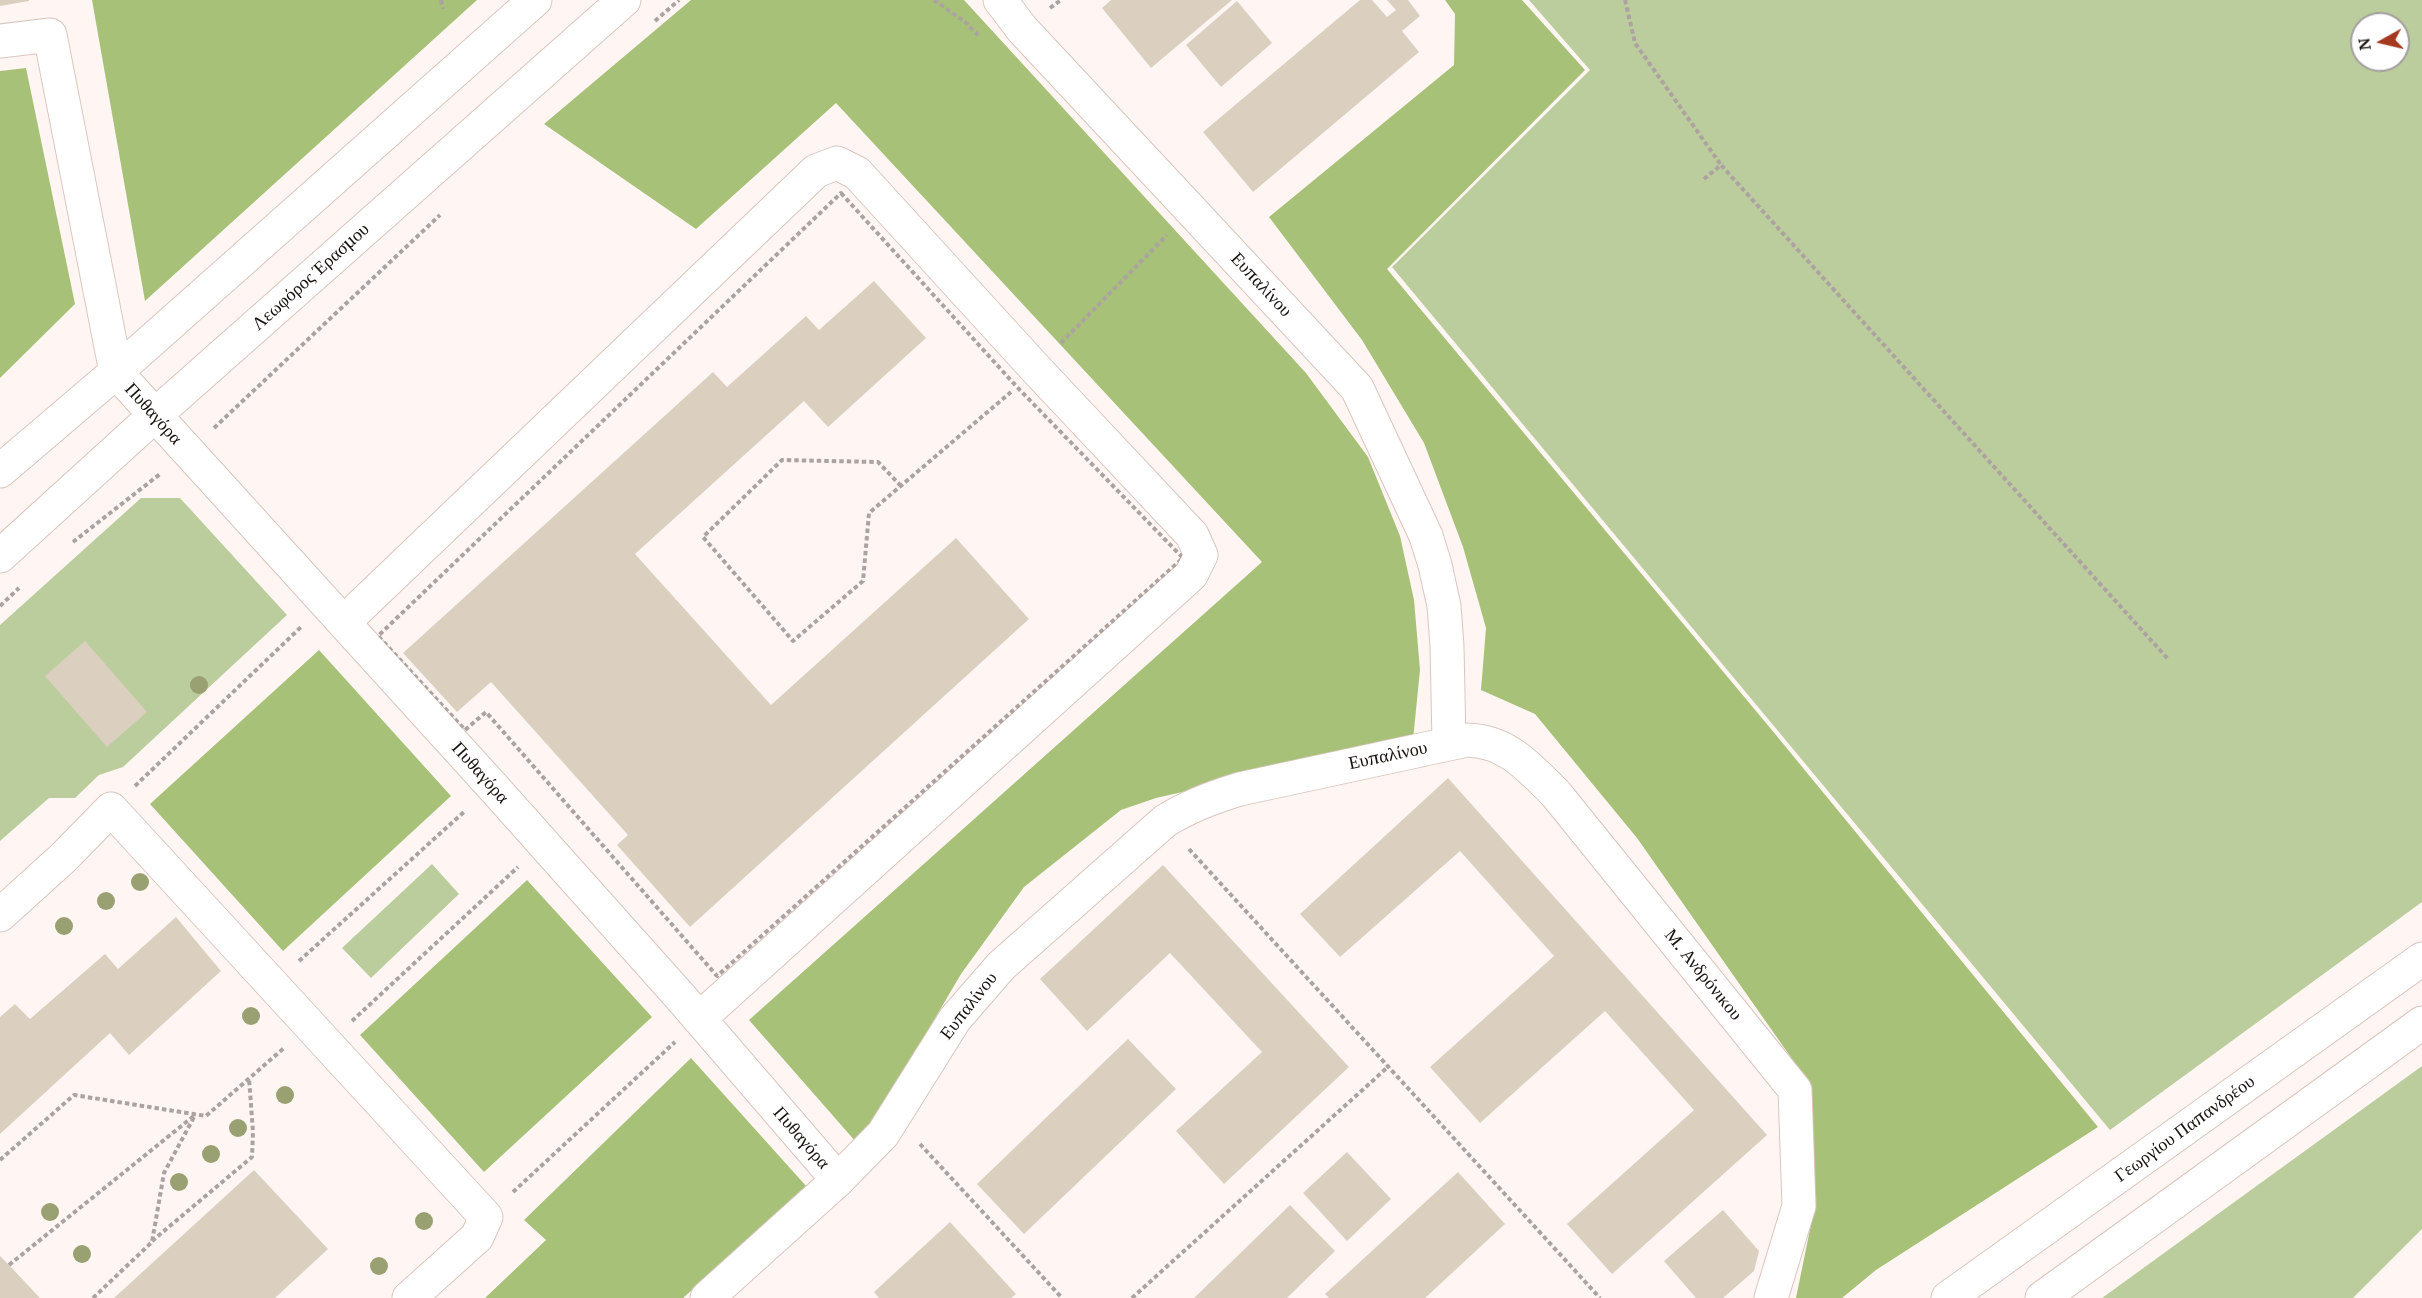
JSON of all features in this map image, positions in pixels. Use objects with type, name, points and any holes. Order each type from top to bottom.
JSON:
[{"type":"street","points":[[0,471],[116,372],[535,0]]},
{"type":"street","name":"Λεωφόρος Έρασμου","points":[[0,556],[154,416],[624,0]]},
{"type":"street","name":"Ευπαλίνου","points":[[707,1298],[838,1180],[884,1134],[955,1019],[1001,966],[1164,821],[1192,806],[1240,789],[1449,743],[1444,606],[1435,565],[1426,536],[1358,387],[1191,211],[1009,8]]},
{"type":"street","points":[[0,42],[50,35],[116,372]]},
{"type":"street","points":[[336,612],[816,171],[837,163],[856,173],[1026,378],[1192,535],[1201,555],[1191,575],[699,1019]]},
{"type":"street","name":"Πυθαγόρα","points":[[116,372],[493,786],[838,1180]]},
{"type":"street","name":"Μ. Ανδρόνικου","points":[[1449,743],[1481,740],[1510,751],[1556,794],[1795,1090],[1799,1206],[1771,1298]]},
{"type":"street","points":[[0,915],[63,858],[111,809],[486,1217],[477,1237],[409,1298]]},
{"type":"street","name":"Γεωργίου Παπανδρέου","points":[[1948,1298],[2422,959]]},
{"type":"street","points":[[2042,1298],[2422,1023]]},
{"type":"street","points":[[2087,1199],[2119,1241]]},
{"type":"path","points":[[441,0],[442,9]]},
{"type":"path","points":[[652,23],[679,0]]},
{"type":"path","points":[[934,0],[966,22],[980,36]]},
{"type":"path","points":[[1624,0],[1635,43],[1721,165],[2168,659]]},
{"type":"path","points":[[1704,179],[1721,165]]},
{"type":"path","points":[[841,193],[1026,378],[1183,558],[717,976],[486,712],[465,730],[378,636],[841,193]]},
{"type":"path","points":[[901,486],[878,462],[782,460],[704,537],[793,641],[863,581],[869,513],[901,486],[1026,378],[1191,211]]},
{"type":"path","points":[[211,430],[442,213]]},
{"type":"path","points":[[111,809],[336,612]]},
{"type":"path","points":[[273,985],[493,786]]},
{"type":"path","points":[[1164,821],[1599,1298]]},
{"type":"path","points":[[0,1160],[74,1095],[206,1116],[249,1078],[318,1034],[543,843]]},
{"type":"path","points":[[486,1217],[699,1019]]},
{"type":"path","points":[[1132,1298],[1389,1066]]},
{"type":"path","points":[[93,1298],[152,1242],[252,1157],[253,1132],[249,1078]]},
{"type":"path","points":[[152,1242],[164,1173],[196,1115]]},
{"type":"path","points":[[9,1265],[196,1115]]},
{"type":"path","points":[[895,1117],[1062,1298]]},
{"type":"green space","points":[[92,0],[477,0],[145,301]]},
{"type":"green space","points":[[691,0],[964,0],[1306,373],[1368,457],[1400,536],[1414,600],[1420,670],[1413,740],[1156,798],[1121,810],[1024,887],[961,974],[875,1120],[856,1142],[749,1020],[1262,562],[836,103],[696,229],[544,124]]},
{"type":"green space","points":[[1445,0],[1522,0],[1585,70],[1387,269],[1771,729],[2098,1127],[1876,1270],[1842,1298],[1796,1298],[1816,1200],[1804,1076],[1637,838],[1535,714],[1481,690],[1486,628],[1463,547],[1424,443],[1362,340],[1269,217],[1454,65],[1455,14]]},
{"type":"green space","points":[[1529,0],[2422,0],[2422,902],[2110,1130],[1392,267],[1590,70]]},
{"type":"green space","points":[[26,68],[75,304],[0,378],[0,71]]},
{"type":"green space","points":[[141,498],[180,498],[287,615],[123,767],[99,775],[75,798],[49,798],[0,841],[0,625]]},
{"type":"green space","points":[[319,650],[451,796],[283,951],[150,804]]},
{"type":"green space","points":[[432,864],[459,894],[371,978],[342,948]]},
{"type":"green space","points":[[527,880],[652,1017],[484,1172],[360,1035]]},
{"type":"green space","points":[[691,1058],[807,1187],[683,1298],[485,1298],[546,1240],[524,1220]]},
{"type":"green space","points":[[2422,1066],[2422,1229],[2353,1298],[2102,1298]]},
{"type":"building","points":[[0,0],[29,0],[29,1],[0,6]]},
{"type":"building","points":[[1111,0],[1232,0],[1151,68],[1102,8]]},
{"type":"building","points":[[1360,0],[1372,0],[1387,17],[1396,10],[1387,0],[1408,0],[1420,16],[1402,31],[1419,52],[1253,192],[1203,132]]},
{"type":"building","points":[[1237,1],[1272,43],[1221,87],[1186,45]]},
{"type":"building","points":[[874,281],[926,338],[828,427],[804,401],[635,554],[771,705],[956,538],[1029,619],[690,927],[617,845],[628,835],[491,682],[457,712],[403,653],[713,372],[727,387],[806,316],[819,330]]},
{"type":"building","points":[[85,641],[147,712],[107,747],[45,676]]},
{"type":"building","points":[[1448,778],[1767,1135],[1612,1274],[1567,1224],[1694,1110],[1605,1011],[1480,1123],[1430,1067],[1554,956],[1460,851],[1340,957],[1300,914]]},
{"type":"building","points":[[1163,865],[1349,1067],[1224,1184],[1176,1131],[1262,1052],[1170,953],[1087,1031],[1040,979]]},
{"type":"building","points":[[176,917],[221,971],[129,1055],[110,1033],[0,1134],[0,1017],[15,1004],[30,1019],[105,954],[118,969]]},
{"type":"building","points":[[1128,1039],[1176,1089],[1024,1234],[977,1184]]},
{"type":"building","points":[[1347,1152],[1391,1199],[1347,1241],[1303,1193]]},
{"type":"building","points":[[254,1170],[328,1249],[275,1298],[114,1298]]},
{"type":"building","points":[[1458,1172],[1505,1224],[1425,1298],[1329,1298],[1325,1294]]},
{"type":"building","points":[[1290,1205],[1335,1251],[1287,1298],[1194,1298]]},
{"type":"building","points":[[1723,1210],[1759,1251],[1754,1271],[1723,1298],[1696,1298],[1664,1261]]},
{"type":"building","points":[[950,1222],[1016,1294],[1011,1298],[879,1298],[874,1292]]},
{"type":"building","points":[[0,1256],[9,1265],[40,1298],[0,1298]]}]
